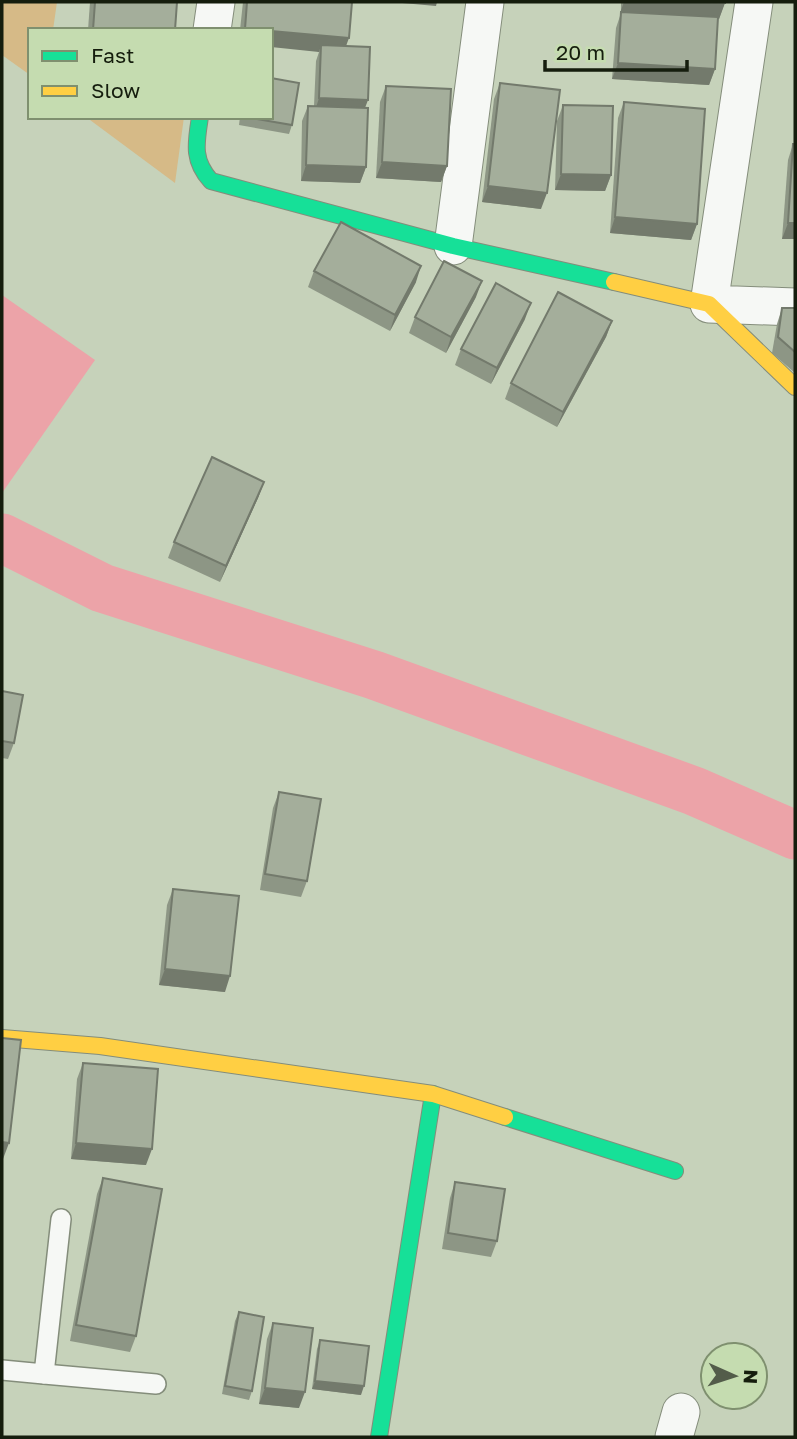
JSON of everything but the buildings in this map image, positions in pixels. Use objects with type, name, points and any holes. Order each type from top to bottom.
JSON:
[{"type":"street","points":[[212,28],[216,2]]},
{"type":"street","points":[[453,246],[485,2]]},
{"type":"street","points":[[709,304],[754,2]]},
{"type":"street","points":[[200,119],[196,160],[203,174],[211,181],[453,246],[709,304],[795,307]]},
{"type":"street","points":[[709,304],[795,387]]},
{"type":"street","points":[[2,1038],[100,1046],[433,1094],[675,1171]]},
{"type":"street","points":[[379,1437],[433,1094]]},
{"type":"lane","points":[[44,1374],[61,1219]]},
{"type":"lane","points":[[2,1370],[156,1384]]},
{"type":"shaded area","points":[[2,2],[57,2],[53,28],[28,28],[28,74],[2,55]]},
{"type":"shaded area","points":[[89,119],[184,119],[175,183]]},
{"type":"shaded area","points":[[2,295],[95,360],[2,493]]},
{"type":"waterway","points":[[2,538],[102,588],[374,675],[694,791],[795,835]]},
{"type":"traffic: fast","points":[[200,119],[198,158],[211,181],[453,246],[614,282]]},
{"type":"traffic: fast","points":[[379,1437],[433,1094]]},
{"type":"traffic: fast","points":[[505,1117],[675,1171]]},
{"type":"traffic: slow","points":[[614,282],[709,304],[795,387]]},
{"type":"traffic: slow","points":[[2,1038],[100,1046],[433,1094],[505,1117]]}]
